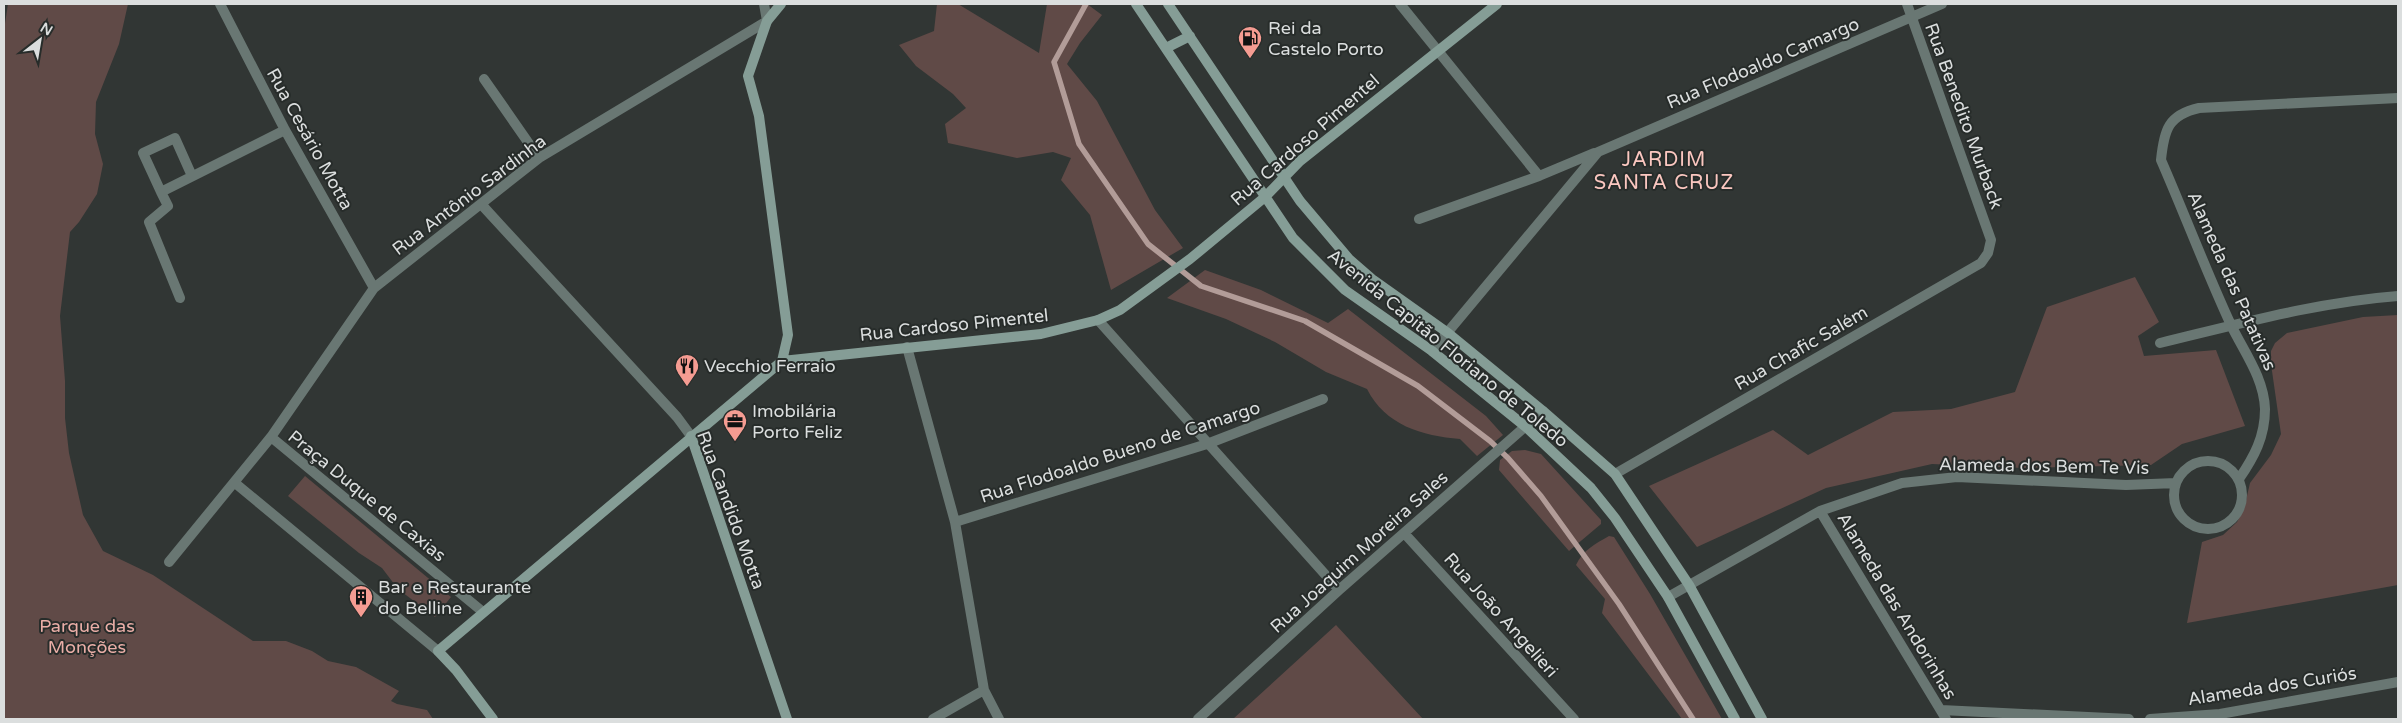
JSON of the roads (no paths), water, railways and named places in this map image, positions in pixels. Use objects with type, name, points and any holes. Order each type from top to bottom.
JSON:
[{"type":"street","name":"Rua Cesário Motta","points":[[220,4],[285,130],[374,288]]},
{"type":"street","points":[[764,4],[767,22]]},
{"type":"street","points":[[438,650],[782,361],[788,335],[759,116],[748,76],[767,22],[781,4]]},
{"type":"street","name":"Avenida Capitão Floriano de Toledo","points":[[1136,4],[1293,238],[1344,290],[1432,351],[1526,426],[1591,488],[1615,518],[1668,597],[1734,719]]},
{"type":"street","name":"Avenida Capitão Floriano de Toledo","points":[[1168,4],[1300,201],[1350,259],[1372,279],[1448,333],[1543,411],[1615,474],[1689,585],[1762,719]]},
{"type":"street","points":[[1400,4],[1539,176]]},
{"type":"street","name":"Rua Cardoso Pimentel","points":[[782,361],[1041,334],[1098,320],[1120,310],[1157,285],[1190,259],[1265,197],[1283,176],[1437,50],[1498,4]]},
{"type":"street","name":"Rua Benedito Murback","points":[[1907,4],[1991,240]]},
{"type":"street","name":"Rua Flodoaldo Camargo","points":[[1419,219],[1539,176],[1598,152],[1942,4]]},
{"type":"street","name":"Rua Antônio Sardinha","points":[[270,437],[374,288],[539,158],[767,22]]},
{"type":"street","points":[[1166,48],[1190,36]]},
{"type":"street","points":[[484,78],[539,158]]},
{"type":"street","name":"Alameda das Patativas","points":[[2238,479],[2255,455],[2265,426],[2265,406],[2259,379],[2232,325],[2161,160],[2163,140],[2170,124],[2181,112],[2199,108],[2398,98]]},
{"type":"street","points":[[161,192],[285,130]]},
{"type":"street","points":[[180,298],[149,222],[168,206],[143,153],[175,138],[192,176]]},
{"type":"street","name":"Rua Flodoaldo Camargo","points":[[1432,351],[1598,152]]},
{"type":"street","name":"Rua Candido Motta","points":[[481,204],[677,417],[691,436],[787,719]]},
{"type":"street","name":"Rua Chafic Salém","points":[[1615,474],[1981,263],[1988,253],[1991,240]]},
{"type":"street","points":[[2160,344],[2232,325],[2355,299],[2398,296]]},
{"type":"street","points":[[1098,320],[1339,590]]},
{"type":"street","points":[[907,347],[955,522],[984,690],[999,719]]},
{"type":"street","name":"Rua Flodoaldo Bueno de Camargo","points":[[955,522],[1207,444],[1323,400]]},
{"type":"street","name":"Rua Joaquim Moreira Sales","points":[[1198,719],[1339,590],[1543,411]]},
{"type":"street","name":"Praça Duque de Caxias","points":[[169,562],[235,483],[270,437],[483,612]]},
{"type":"street","points":[[2206,461],[2225,465],[2238,479],[2243,498],[2236,516],[2229,523],[2211,530],[2201,529],[2184,520],[2174,503],[2176,483],[2187,468],[2206,461]]},
{"type":"street","name":"Alameda dos Bem Te Vis","points":[[1668,597],[1820,511],[1902,483],[1957,478],[2126,486],[2176,483]]},
{"type":"street","points":[[235,483],[438,650],[493,719]]},
{"type":"street","name":"Alameda das Andorinhas","points":[[1820,511],[1946,719]]},
{"type":"street","name":"Rua João Angelieri","points":[[1404,533],[1574,719]]},
{"type":"street","name":"Alameda dos Curiós","points":[[2150,719],[2220,714],[2398,682]]},
{"type":"street","points":[[933,719],[984,690]]},
{"type":"street","points":[[1941,710],[2129,719]]},
{"type":"waterway","points":[[1086,4],[1054,62],[1079,144],[1148,244],[1201,286],[1305,321],[1418,386],[1490,441],[1508,458],[1541,496],[1619,604],[1693,719]]},
{"type":"place","name":"Rei da Castelo Porto","points":[[1250,59]]},
{"type":"place","name":"Vecchio Ferraio","points":[[687,387]]},
{"type":"place","name":"Imobilária Porto Feliz","points":[[735,442]]},
{"type":"place","name":"Bar e Restaurante do Belline","points":[[361,618]]},
{"type":"district","name":"JARDIM SANTA CRUZ","points":[[1664,170]]},
{"type":"park label","name":"Parque das Monções","points":[[87,636]]}]
